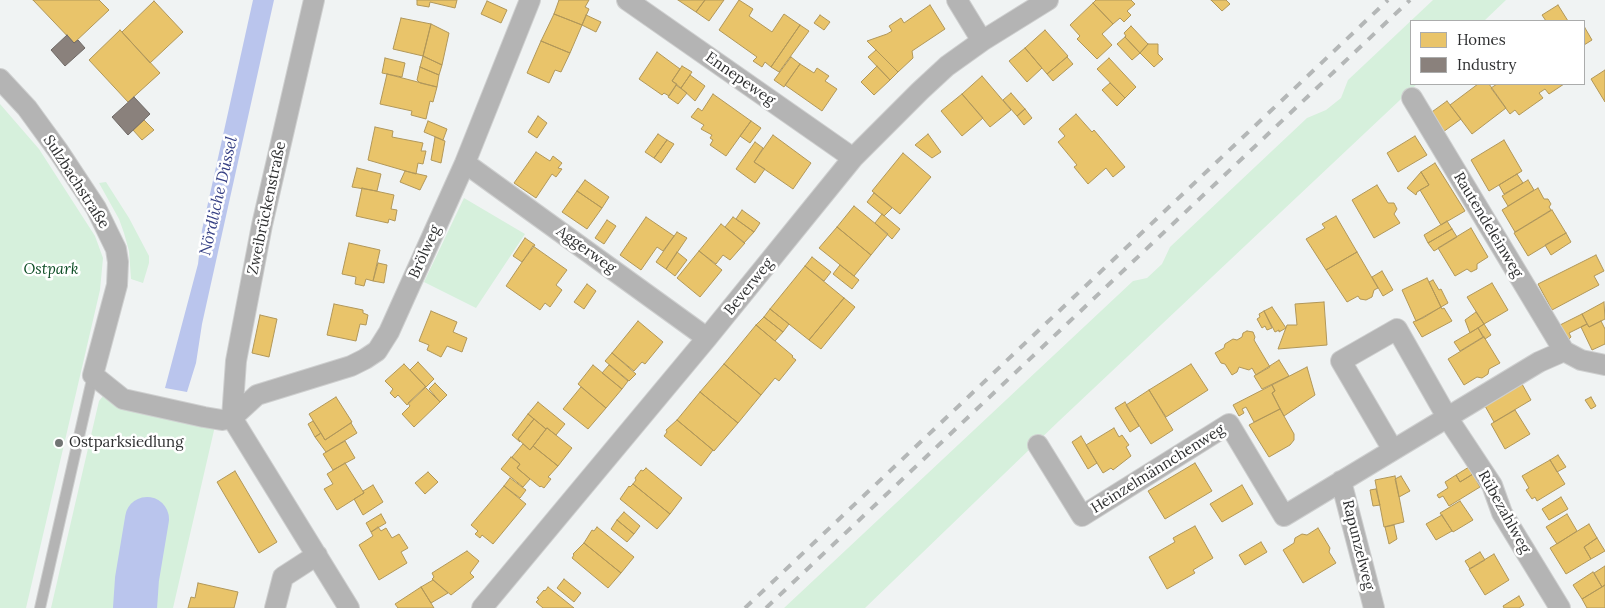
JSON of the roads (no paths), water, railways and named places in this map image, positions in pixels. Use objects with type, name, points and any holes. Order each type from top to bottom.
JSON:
[{"type":"street","name":"Zweibrückenstraße","points":[[232,418],[236,361],[262,225],[314,0]]},
{"type":"street","name":"Brölweg","points":[[232,418],[257,395],[351,366],[366,359],[376,351],[390,332],[466,163],[530,0]]},
{"type":"street","name":"Ennepeweg","points":[[627,0],[853,158]]},
{"type":"street","points":[[957,0],[982,41]]},
{"type":"street","name":"Beverweg","points":[[482,608],[707,338],[853,158],[947,66],[982,41],[1048,0]]},
{"type":"street","name":"Sulzbachstraße","points":[[0,79],[27,108],[60,152],[96,208],[116,249],[118,262],[117,285],[93,375]]},
{"type":"street","name":"Rautendeleinweg","points":[[1412,98],[1564,352]]},
{"type":"street","name":"Aggerweg","points":[[466,163],[707,338]]},
{"type":"street","name":"Rübezahlweg","points":[[1393,450],[1341,361],[1396,329],[1447,417],[1492,485],[1502,514],[1560,608]]},
{"type":"street","points":[[1447,417],[1538,362],[1564,352],[1581,360],[1605,365]]},
{"type":"street","points":[[93,375],[123,399],[204,417],[222,420],[232,418],[349,608]]},
{"type":"street","name":"Heinzelmännchenweg","points":[[1038,446],[1082,516],[1229,424],[1284,516],[1447,417]]},
{"type":"street","name":"Rapunzelweg","points":[[1341,481],[1374,608]]},
{"type":"street","points":[[275,608],[283,577],[317,555]]},
{"type":"lane","points":[[40,608],[93,375]]},
{"type":"water","points":[[253,0],[274,0],[202,324],[196,363],[187,392],[165,388],[198,264],[202,230]]},
{"type":"waterway","name":"Nördliche Düssel","points":[[135,608],[137,579],[147,519]]},
{"type":"railway","points":[[745,608],[1388,0]]},
{"type":"railway","points":[[766,608],[1410,0]]},
{"type":"place","name":"Ostparksiedlung","points":[[59,443]]},
{"type":"park label","name":"Ostpark","points":[[51,270]]}]
